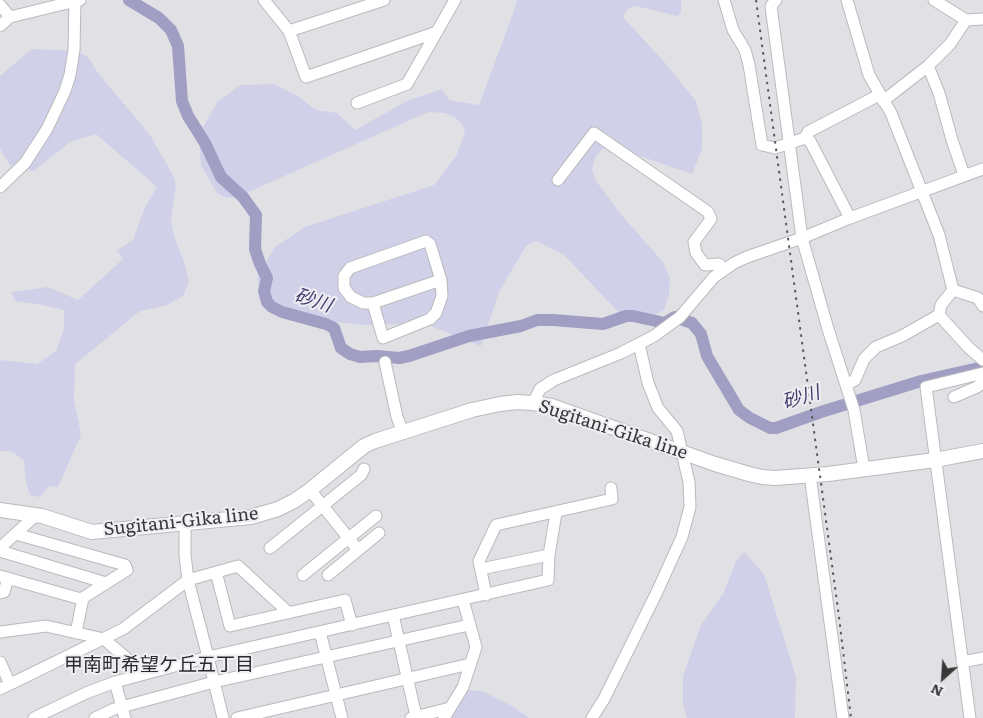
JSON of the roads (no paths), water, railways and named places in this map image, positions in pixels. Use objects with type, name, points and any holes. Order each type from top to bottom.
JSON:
[{"type":"main road","name":"Sugitani-Gika line","points":[[0,510],[52,519],[92,532],[234,519],[264,514],[294,501],[364,446],[404,432],[500,404],[533,403],[573,413],[749,474],[775,478],[864,469],[983,452]]},
{"type":"street","points":[[264,0],[289,31],[306,77],[437,32]]},
{"type":"street","points":[[289,31],[384,0]]},
{"type":"street","points":[[357,102],[408,84],[455,0]]},
{"type":"street","points":[[724,0],[733,30],[745,50],[749,65],[762,145],[776,148],[805,138],[808,132],[881,98],[928,66],[950,44],[966,20]]},
{"type":"street","points":[[776,0],[771,6],[802,238],[828,330],[848,390],[864,469]]},
{"type":"street","points":[[847,0],[869,75],[891,113],[939,235],[953,290]]},
{"type":"street","points":[[934,0],[966,20],[983,19]]},
{"type":"street","points":[[0,26],[10,17],[77,1],[74,50],[65,91],[47,129],[25,163],[0,187]]},
{"type":"street","points":[[0,5],[10,17]]},
{"type":"street","points":[[928,66],[939,93],[964,175]]},
{"type":"street","points":[[558,180],[594,134],[708,212],[711,219],[694,242],[696,253],[706,265],[719,264],[724,269]]},
{"type":"street","points":[[805,138],[810,141],[850,218]]},
{"type":"street","points":[[533,403],[540,389],[554,380],[654,336],[680,317],[714,277],[724,269],[747,257],[983,169]]},
{"type":"street","points":[[373,303],[382,338],[430,319],[436,313],[442,296],[441,280],[430,244],[426,241],[350,268],[344,276],[344,288],[351,297],[358,301],[373,303],[441,280]]},
{"type":"street","points":[[953,290],[978,298],[983,306]]},
{"type":"street","points":[[848,390],[855,380],[864,359],[876,347],[902,336],[939,315],[941,305],[953,290]]},
{"type":"street","points":[[939,315],[981,354]]},
{"type":"street","points":[[592,718],[604,699],[652,603],[682,537],[690,507],[689,482],[677,431],[658,408],[648,383],[639,344]]},
{"type":"street","points":[[385,362],[397,417],[404,432]]},
{"type":"street","points":[[970,718],[926,387],[983,373]]},
{"type":"street","points":[[954,398],[983,382]]},
{"type":"street","points":[[270,548],[361,475],[364,469]]},
{"type":"street","points":[[810,475],[843,718]]},
{"type":"street","points":[[486,595],[479,560],[496,525],[612,499],[611,488]]},
{"type":"street","points":[[310,490],[358,550]]},
{"type":"street","points":[[34,718],[86,693],[144,674],[208,657],[548,580],[549,555],[556,513]]},
{"type":"street","points":[[1,546],[35,516]]},
{"type":"street","points":[[302,574],[376,516]]},
{"type":"street","points":[[184,524],[188,580],[223,718]]},
{"type":"street","points":[[0,593],[4,592],[4,577],[81,599],[127,570],[125,565],[16,534]]},
{"type":"street","points":[[328,574],[379,534]]},
{"type":"street","points":[[1,546],[106,582]]},
{"type":"street","points":[[481,569],[549,555]]},
{"type":"street","points":[[0,662],[5,686],[123,629],[188,580],[238,566],[289,613]]},
{"type":"street","points":[[216,572],[230,626],[346,600],[352,625]]},
{"type":"street","points":[[76,633],[83,598]]},
{"type":"street","points":[[393,615],[408,679],[413,717],[447,713],[463,687],[476,648],[462,600]]},
{"type":"street","points":[[0,632],[46,626],[104,639],[144,674]]},
{"type":"street","points":[[96,718],[124,712],[214,682],[470,626]]},
{"type":"street","points":[[320,632],[342,718]]},
{"type":"street","points":[[962,662],[983,658]]},
{"type":"street","points":[[237,718],[275,713],[337,695],[470,664]]},
{"type":"street","points":[[115,682],[124,712]]},
{"type":"waterway","name":"砂川","points":[[129,0],[159,18],[171,30],[178,46],[182,101],[188,116],[205,143],[221,177],[243,197],[256,215],[255,249],[267,278],[264,291],[267,302],[282,312],[334,328],[341,348],[350,354],[360,357],[399,358],[469,336],[521,326],[537,320],[603,324],[626,316],[633,316],[665,323],[675,317]]},
{"type":"waterway","name":"砂川","points":[[683,320],[692,323],[701,334],[707,356],[739,410],[770,428],[776,428],[921,381],[983,367]]},
{"type":"railway","points":[[756,0],[851,718]]},
{"type":"district","name":"甲南町希望ケ丘五丁目","points":[[159,665]]}]
